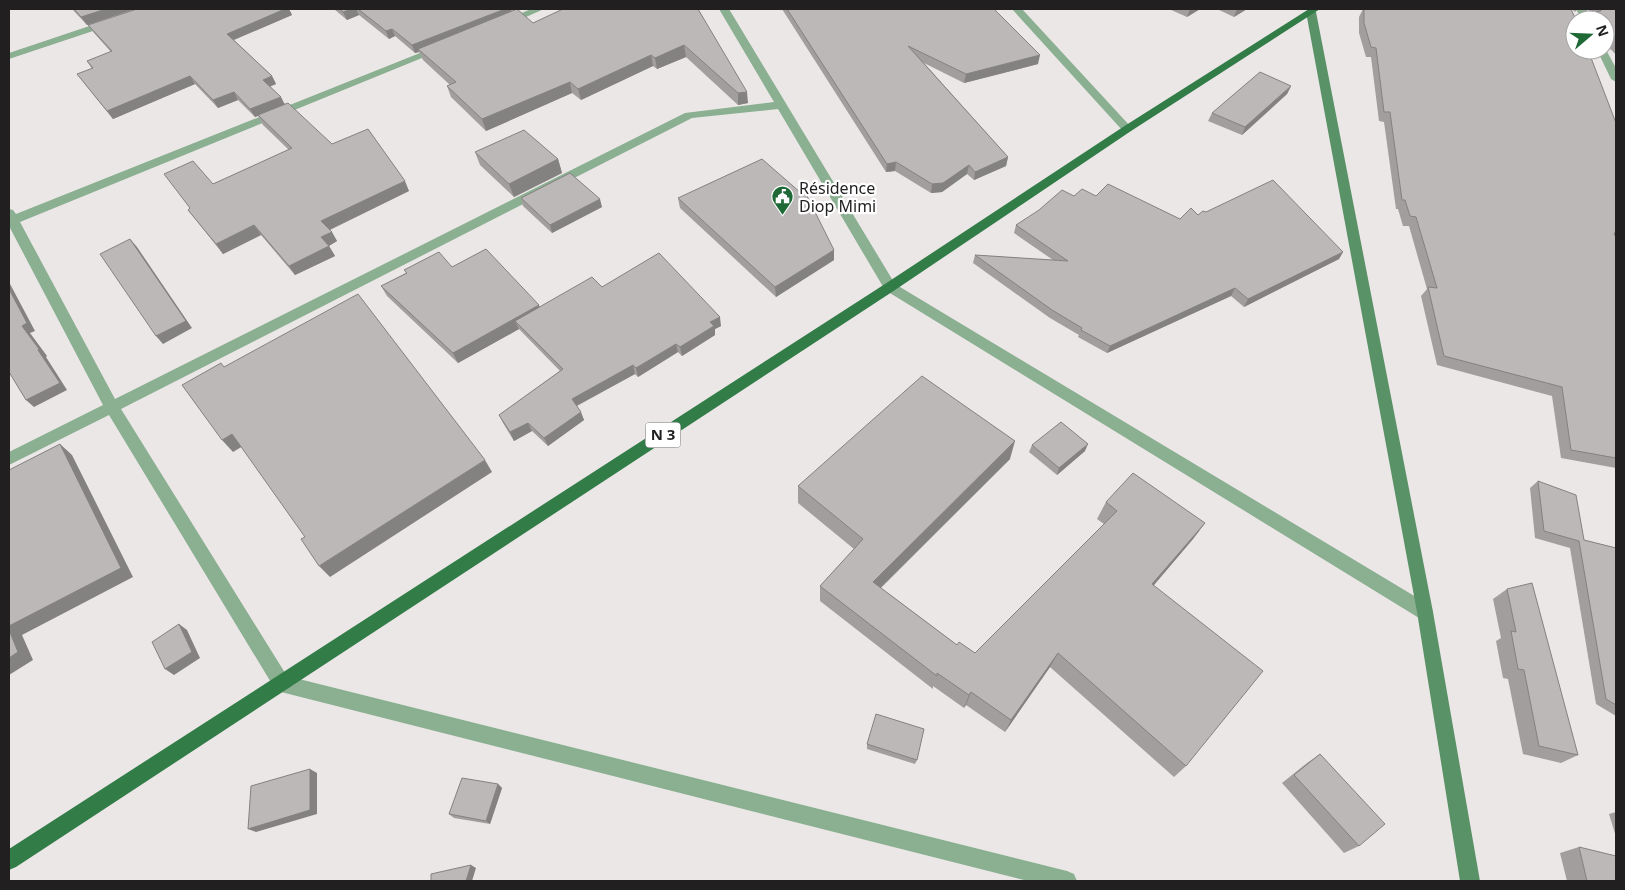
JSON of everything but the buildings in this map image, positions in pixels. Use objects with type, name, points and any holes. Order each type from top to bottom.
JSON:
[{"type":"main road","name":"N 3","points":[[9,860],[890,287],[1127,129],[1313,10]]},
{"type":"street","points":[[9,56],[149,9]]},
{"type":"street","points":[[492,27],[539,9]]},
{"type":"street","points":[[724,9],[890,287],[1425,612]]},
{"type":"street","points":[[1017,9],[1127,129]]},
{"type":"street","points":[[1313,10],[1425,612],[1470,881]]},
{"type":"street","points":[[446,46],[10,219],[111,406],[281,683],[1067,881]]},
{"type":"street","points":[[1607,60],[1616,79]]},
{"type":"street","points":[[9,459],[689,115],[781,105]]},
{"type":"place","name":"Résidence Diop Mimi","points":[[783,216]]}]
